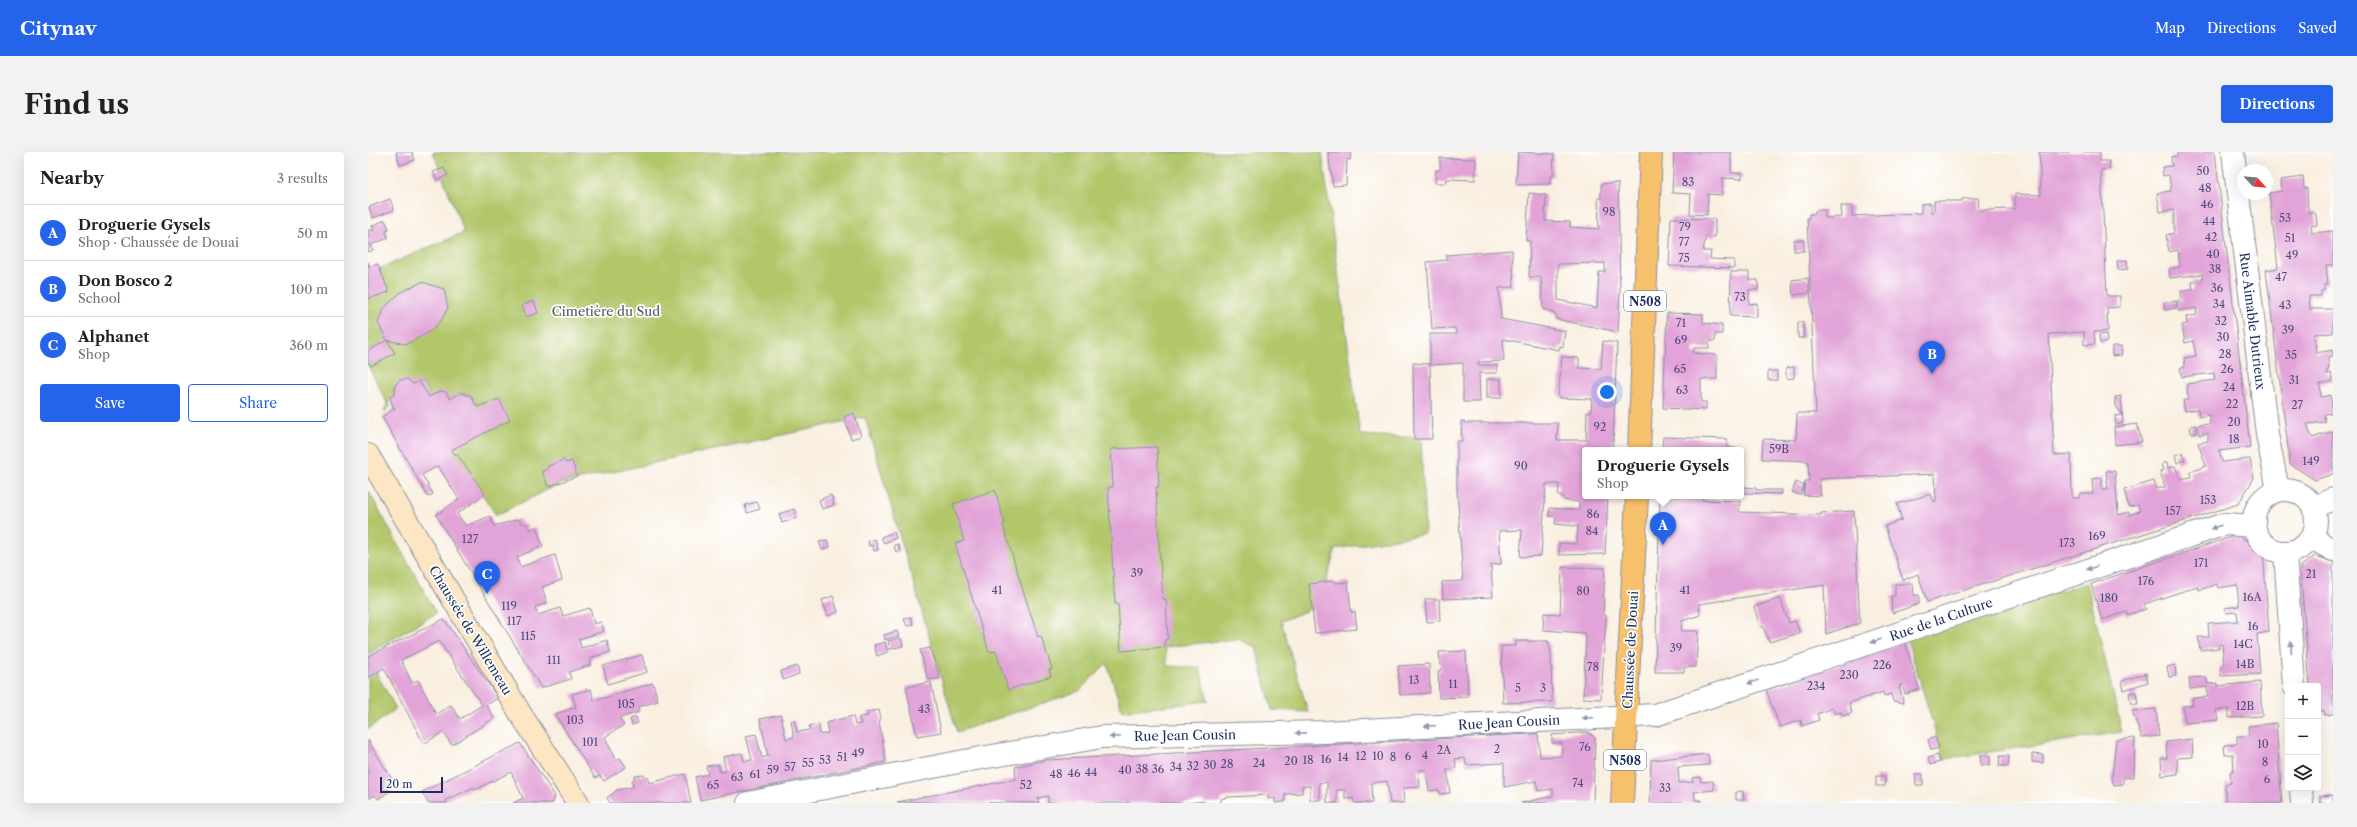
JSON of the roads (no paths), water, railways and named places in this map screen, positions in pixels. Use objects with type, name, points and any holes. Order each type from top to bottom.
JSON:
[{"type":"main road","name":"N508","points":[[1639,447],[1651,152]]},
{"type":"main road","name":"Chaussée de Douai","points":[[1622,803],[1637,499]]},
{"type":"street","name":"Rue Aimable Dutrieux","points":[[2232,152],[2267,434],[2278,490]]},
{"type":"street","name":"Chaussée de Willemeau","points":[[368,455],[520,713],[578,803]]},
{"type":"street","points":[[2278,490],[2292,490],[2323,503],[2312,538],[2297,549],[2285,552],[2274,550],[2265,545],[2258,536],[2254,526],[2254,514],[2259,503],[2268,495],[2278,490]]},
{"type":"street","name":"Rue de la Culture","points":[[1627,717],[1655,715],[2225,524],[2254,526]]},
{"type":"street","points":[[2312,538],[2333,550]]},
{"type":"street","points":[[2285,552],[2294,683]]},
{"type":"street","name":"Rue Jean Cousin","points":[[748,803],[964,760],[1102,737],[1324,732],[1627,717]]},
{"type":"street","points":[[2301,791],[2302,803]]},
{"type":"place","name":"Don Bosco 2","points":[[1932,374]]},
{"type":"place","name":"Droguerie Gysels","points":[[1663,545]]},
{"type":"place","name":"Alphanet","points":[[487,594]]},
{"type":"park label","name":"Cimetière du Sud","points":[[606,311]]}]
